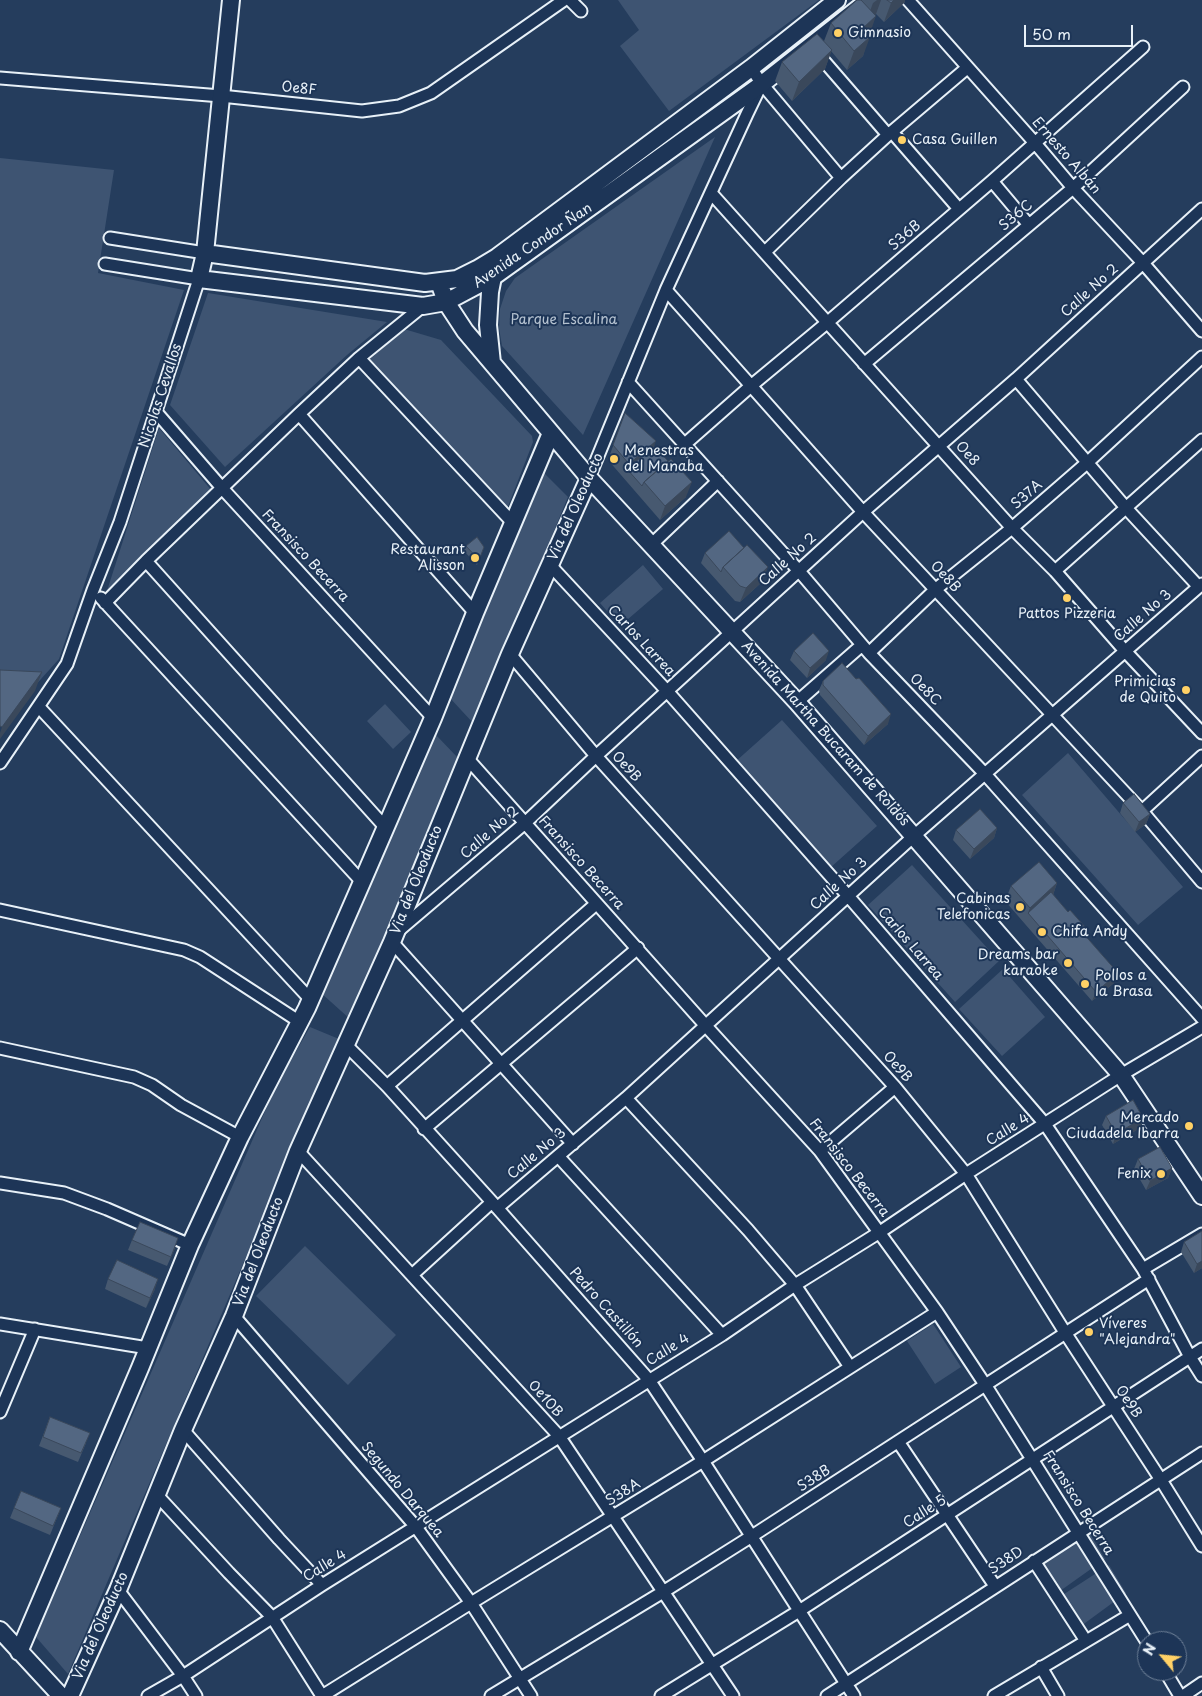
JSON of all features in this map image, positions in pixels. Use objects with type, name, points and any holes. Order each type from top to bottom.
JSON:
[{"type":"street","name":"Nicolas Cevallos","points":[[0,763],[68,664],[93,590],[120,522],[199,279],[205,253],[231,0]]},
{"type":"street","name":"Oe8F","points":[[0,78],[221,96],[362,111],[399,106],[431,93],[564,0]]},
{"type":"street","points":[[570,0],[581,11]]},
{"type":"street","name":"Avenida Condor Ñan","points":[[110,238],[425,283],[457,279],[478,269],[497,256],[751,68],[838,0]]},
{"type":"street","name":"Avenida Condor Ñan","points":[[105,264],[199,279],[423,306],[446,302],[493,277],[762,84],[870,0]]},
{"type":"street","name":"Ernesto Albán","points":[[908,0],[1073,188],[1202,330]]},
{"type":"street","points":[[812,47],[959,209]]},
{"type":"street","name":"S36B","points":[[685,444],[992,181],[1143,47]]},
{"type":"street","points":[[751,68],[762,84],[841,178]]},
{"type":"street","points":[[765,252],[841,178],[967,68]]},
{"type":"street","name":"Via del Oleoducto","points":[[70,1696],[118,1590],[183,1430],[234,1316],[298,1151],[393,938],[510,654],[589,478],[666,290],[746,114],[762,84]]},
{"type":"street","name":"S36C","points":[[864,364],[1073,188],[1183,87]]},
{"type":"street","points":[[992,181],[1029,225]]},
{"type":"street","name":"Oe8","points":[[711,193],[1012,528],[1055,571],[1125,651],[1202,733]]},
{"type":"street","name":"Calle No 2","points":[[393,938],[525,823],[863,512],[1016,379],[1202,209]]},
{"type":"street","points":[[492,363],[488,325],[493,277]]},
{"type":"street","name":"Avenida Martha Bucaram de Roldós","points":[[439,282],[446,302],[465,332],[589,478],[797,702],[915,835],[1121,1075],[1202,1196]]},
{"type":"street","name":"Oe8B","points":[[666,290],[863,512],[1142,811],[1202,882]]},
{"type":"street","points":[[105,603],[299,414],[359,358],[423,306]]},
{"type":"street","name":"S37A","points":[[797,702],[865,649],[1012,528],[1088,462],[1202,357]]},
{"type":"street","points":[[359,358],[513,523]]},
{"type":"street","points":[[1016,379],[1127,509],[1200,585]]},
{"type":"street","name":"Oe8C","points":[[628,382],[799,571],[865,649],[985,774],[1202,1018]]},
{"type":"street","name":"Fransisco Becerra","points":[[156,413],[222,488],[433,718]]},
{"type":"street","points":[[299,414],[475,613]]},
{"type":"street","points":[[19,1652],[190,1245],[240,1137],[300,1022],[362,882],[433,718],[551,433]]},
{"type":"street","points":[[1055,571],[1127,509],[1202,440]]},
{"type":"street","points":[[652,544],[718,480]]},
{"type":"street","points":[[146,561],[385,828]]},
{"type":"street","name":"Carlos Larrea","points":[[550,565],[667,691],[849,897],[1045,1124],[1146,1274],[1202,1376]]},
{"type":"street","name":"Calle No 3","points":[[412,1275],[495,1205],[573,1144],[626,1098],[915,835],[1053,716],[1200,585]]},
{"type":"street","points":[[93,590],[362,882]]},
{"type":"street","name":"Oe9B","points":[[510,654],[596,756],[895,1087],[966,1174],[1202,1546]]},
{"type":"street","points":[[39,707],[310,999]]},
{"type":"street","points":[[1142,811],[1202,756]]},
{"type":"street","name":"Fransisco Becerra","points":[[468,758],[596,904],[638,948],[820,1151],[937,1312],[986,1386],[1140,1631]]},
{"type":"street","points":[[387,1086],[596,904]]},
{"type":"street","points":[[0,910],[184,950],[200,957],[300,1022]]},
{"type":"street","points":[[393,938],[462,1020],[573,1144]]},
{"type":"street","points":[[424,1129],[638,948]]},
{"type":"street","name":"Calle 4","points":[[148,1696],[183,1676],[322,1585],[722,1334],[1121,1075],[1202,1027]]},
{"type":"street","name":"Pedro Castillón","points":[[346,1044],[387,1086],[495,1205],[649,1380],[752,1536],[854,1696]]},
{"type":"street","points":[[0,1048],[134,1077],[240,1137]]},
{"type":"street","points":[[820,1151],[895,1087]]},
{"type":"street","points":[[626,1098],[748,1230],[795,1285],[850,1367]]},
{"type":"street","name":"Oe10B","points":[[298,1151],[559,1436],[733,1696]]},
{"type":"street","points":[[558,1156],[722,1334]]},
{"type":"street","points":[[0,1183],[64,1193],[107,1209],[190,1245]]},
{"type":"street","name":"S38B","points":[[491,1696],[663,1592],[899,1443],[932,1419],[1066,1334],[1202,1234]]},
{"type":"street","name":"S38A","points":[[322,1696],[703,1461],[937,1312]]},
{"type":"street","name":"Segundo Darquea","points":[[234,1316],[416,1527],[471,1603],[531,1696]]},
{"type":"street","points":[[0,1324],[148,1348]]},
{"type":"street","points":[[0,1412],[35,1329]]},
{"type":"street","name":"Calle 5","points":[[661,1696],[799,1611],[1202,1350]]},
{"type":"street","points":[[183,1430],[322,1585]]},
{"type":"street","points":[[899,1443],[995,1586]]},
{"type":"street","name":"S38D","points":[[827,1696],[1202,1453]]},
{"type":"street","points":[[156,1494],[272,1617],[322,1696]]},
{"type":"street","points":[[1034,1561],[1086,1641]]},
{"type":"street","points":[[118,1590],[196,1696]]},
{"type":"street","points":[[994,1696],[1130,1614]]},
{"type":"street","points":[[0,1630],[61,1696]]},
{"type":"street","points":[[1040,1667],[1058,1696]]},
{"type":"street","points":[[1171,1681],[1181,1696],[1202,1683]]},
{"type":"green space","points":[[618,0],[819,0],[669,111],[620,46],[639,30]]},
{"type":"green space","name":"Parque Escalina","points":[[715,137],[583,435],[502,346],[499,328],[500,309],[506,291],[515,278]]},
{"type":"green space","points":[[0,158],[114,170],[98,273],[184,290],[59,659],[32,689],[0,686]]},
{"type":"green space","points":[[208,293],[387,322],[347,355],[225,467],[170,405]]},
{"type":"green space","points":[[404,329],[441,340],[532,436],[533,442],[507,509],[369,360]]},
{"type":"green space","points":[[159,428],[212,491],[106,594]]},
{"type":"green space","points":[[543,472],[568,497],[474,724],[449,697]]},
{"type":"green space","points":[[643,565],[663,589],[620,626],[600,603]]},
{"type":"green space","points":[[385,704],[411,732],[393,749],[367,721]]},
{"type":"green space","points":[[782,720],[877,826],[830,868],[735,762]]},
{"type":"green space","points":[[436,735],[459,759],[350,1019],[321,993]]},
{"type":"green space","points":[[1068,753],[1183,887],[1138,925],[1022,795]]},
{"type":"green space","points":[[912,865],[999,961],[955,1002],[868,905]]},
{"type":"green space","points":[[1003,969],[1045,1017],[1002,1056],[959,1009]]},
{"type":"green space","points":[[310,1027],[339,1039],[68,1674],[36,1637],[276,1086]]},
{"type":"green space","points":[[305,1246],[396,1335],[348,1385],[256,1296]]},
{"type":"green space","points":[[933,1324],[961,1367],[935,1384],[907,1341]]},
{"type":"green space","points":[[1088,1530],[1105,1559],[1060,1591],[1040,1561]]},
{"type":"green space","points":[[1109,1565],[1126,1593],[1081,1626],[1061,1596]]},
{"type":"building","points":[[857,0],[861,0],[876,16],[863,28],[870,37],[854,51],[831,23]]},
{"type":"building","points":[[817,34],[832,50],[799,82],[782,62]]},
{"type":"building","points":[[625,413],[656,441],[629,464],[613,445]]},
{"type":"building","points":[[654,446],[668,461],[642,486],[627,469]]},
{"type":"building","points":[[671,459],[692,482],[665,506],[644,482]]},
{"type":"building","points":[[729,531],[744,548],[723,567],[721,572],[705,553]]},
{"type":"building","points":[[477,537],[484,547],[479,560],[466,546]]},
{"type":"building","points":[[747,545],[768,567],[746,588],[740,586],[723,567]]},
{"type":"building","points":[[813,633],[829,651],[810,668],[794,651]]},
{"type":"building","points":[[842,663],[856,679],[859,678],[891,714],[868,736],[823,685],[823,681]]},
{"type":"building","points":[[0,670],[42,672],[2,727],[0,726]]},
{"type":"building","points":[[1134,794],[1150,814],[1139,822],[1123,803]]},
{"type":"building","points":[[980,809],[997,828],[974,849],[956,830]]},
{"type":"building","points":[[1039,862],[1057,883],[1030,908],[1011,886]]},
{"type":"building","points":[[1051,892],[1068,912],[1070,910],[1086,928],[1082,932],[1118,973],[1096,992],[1028,913]]},
{"type":"building","points":[[1133,1100],[1143,1118],[1116,1134],[1106,1116]]},
{"type":"building","points":[[1160,1147],[1172,1168],[1150,1181],[1138,1159]]},
{"type":"building","points":[[140,1222],[178,1238],[171,1257],[132,1240]]},
{"type":"building","points":[[1202,1231],[1202,1261],[1197,1264],[1184,1242]]},
{"type":"building","points":[[117,1260],[158,1279],[150,1298],[108,1279]]},
{"type":"building","points":[[50,1417],[90,1433],[81,1453],[43,1437]]},
{"type":"building","points":[[21,1491],[61,1508],[53,1526],[14,1508]]},
{"type":"place","name":"Gimnasio","points":[[838,33]]},
{"type":"place","name":"Casa Guillen","points":[[902,140]]},
{"type":"place","name":"Menestras del Manaba","points":[[614,459]]},
{"type":"place","name":"Restaurant Alisson","points":[[475,558]]},
{"type":"place","name":"Pattos Pizzeria","points":[[1067,598]]},
{"type":"place","name":"Primicias de Quito","points":[[1186,690]]},
{"type":"place","name":"Cabinas Telefonicas","points":[[1020,907]]},
{"type":"place","name":"Chifa Andy","points":[[1042,932]]},
{"type":"place","name":"Dreams bar karaoke","points":[[1068,963]]},
{"type":"place","name":"Pollos a la Brasa","points":[[1085,984]]},
{"type":"place","name":"Mercado Ciudadela Ibarra","points":[[1189,1126]]},
{"type":"place","name":"Fenix","points":[[1161,1174]]},
{"type":"place","name":"Víveres \"Alejandra\"","points":[[1089,1332]]}]
